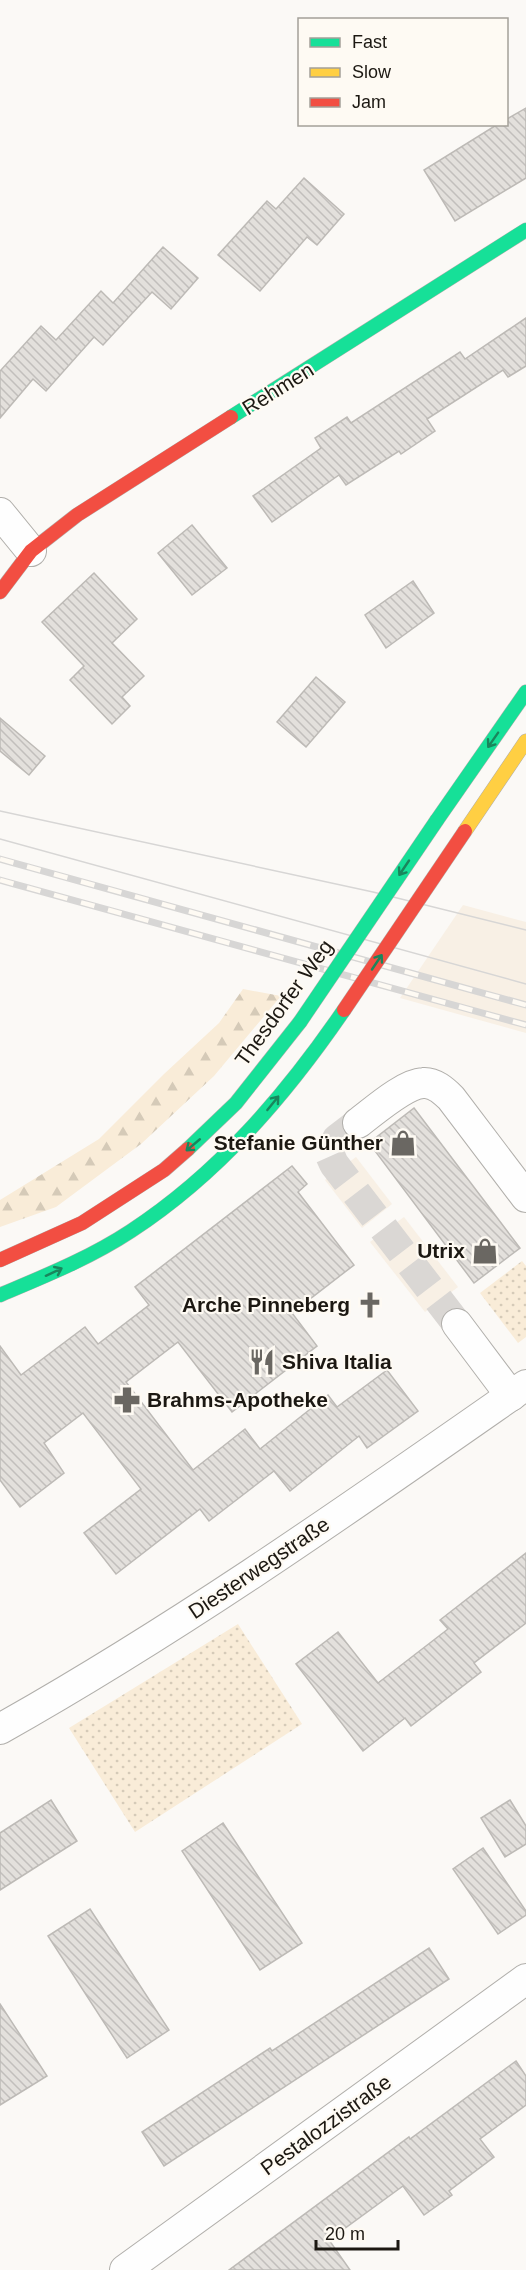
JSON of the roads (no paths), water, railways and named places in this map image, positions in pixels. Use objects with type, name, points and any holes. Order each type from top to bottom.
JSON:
[{"type":"street","name":"Rehmen","points":[[0,592],[31,550],[77,515],[526,230]]},
{"type":"street","points":[[0,513],[31,550]]},
{"type":"street","name":"Thesdorfer Weg","points":[[0,1260],[82,1223],[164,1170],[236,1103],[300,1022],[526,692]]},
{"type":"street","points":[[0,1295],[93,1253],[141,1223],[230,1153],[328,1034],[526,741]]},
{"type":"street","points":[[358,1123],[413,1086],[424,1082],[439,1088],[451,1098],[526,1197]]},
{"type":"street","name":"Diesterwegstraße","points":[[0,1729],[148,1642],[228,1590],[518,1390],[457,1324]]},
{"type":"street","name":"Pestalozzistraße","points":[[125,2270],[522,1991]]},
{"type":"tunnel","points":[[358,1123],[337,1139],[330,1155],[334,1164],[457,1324]]},
{"type":"tram line","points":[[0,811],[373,892],[526,930]]},
{"type":"tram line","points":[[0,839],[526,984]]},
{"type":"railway","points":[[0,859],[526,1005]]},
{"type":"railway","points":[[0,880],[526,1025]]},
{"type":"place","name":"Stefanie Günther","points":[[403,1143]]},
{"type":"place","name":"Utrix","points":[[485,1251]]},
{"type":"place","name":"Arche Pinneberg","points":[[370,1305]]},
{"type":"place","name":"Shiva Italia","points":[[262,1362]]},
{"type":"place","name":"Brahms-Apotheke","points":[[127,1400]]}]
